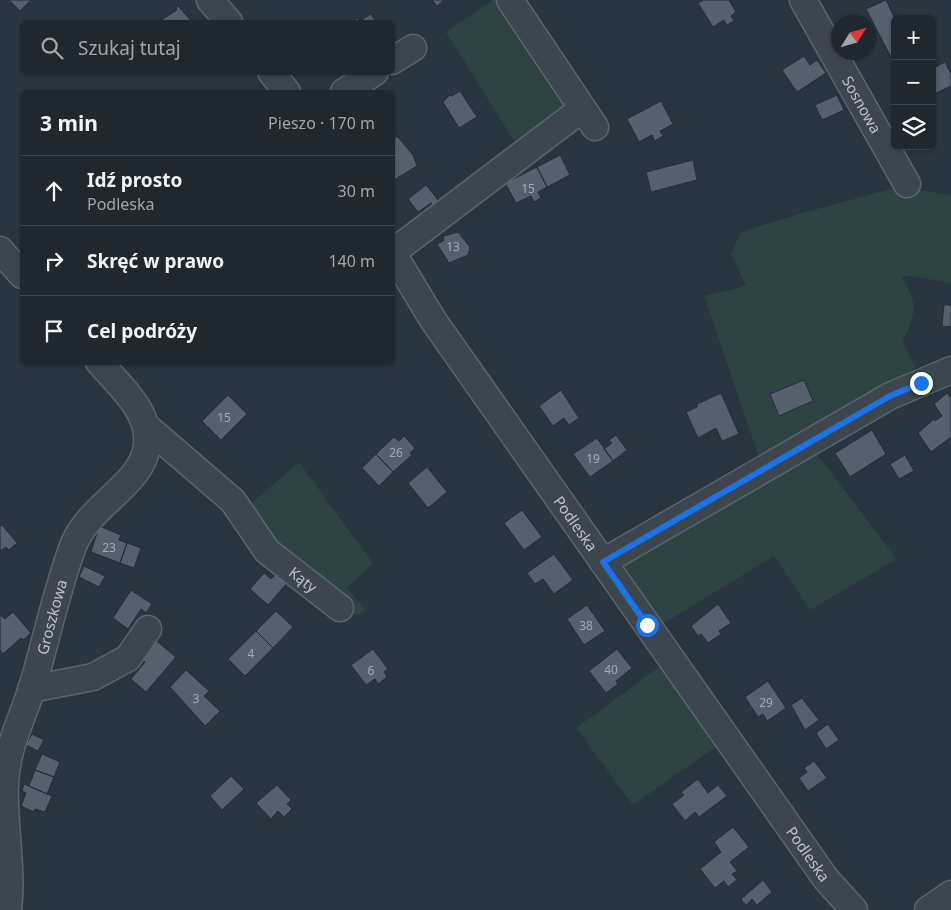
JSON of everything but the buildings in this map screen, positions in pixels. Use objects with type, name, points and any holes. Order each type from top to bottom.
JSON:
[{"type":"street","points":[[210,0],[227,20]]},
{"type":"street","points":[[395,251],[589,118],[510,0]]},
{"type":"street","name":"Sosnowa","points":[[803,0],[907,184]]},
{"type":"street","points":[[273,75],[285,90]]},
{"type":"street","points":[[347,90],[370,75]]},
{"type":"street","points":[[0,250],[20,273]]},
{"type":"street","name":"Podleska","points":[[395,255],[432,320],[826,879],[854,910]]},
{"type":"street","points":[[102,365],[139,410],[147,427]]},
{"type":"street","points":[[603,562],[890,396],[951,370]]},
{"type":"street","name":"Kąty","points":[[147,427],[233,500],[267,551],[340,608]]},
{"type":"street","name":"Groszkowa","points":[[8,910],[5,783],[7,726],[31,689],[74,545],[94,512],[139,469],[146,457],[147,427]]},
{"type":"street","points":[[31,689],[93,677],[128,658],[148,629]]},
{"type":"street","points":[[928,910],[951,894]]},
{"type":"green space","points":[[493,0],[505,0],[576,109],[519,149],[446,32]]},
{"type":"green space","points":[[898,187],[951,195],[951,283],[901,276],[911,294],[914,308],[911,322],[903,341],[918,374],[760,460],[704,296],[746,286],[731,254],[741,232]]},
{"type":"green space","points":[[813,449],[897,559],[810,610],[774,556],[658,627],[615,563]]},
{"type":"green space","points":[[299,462],[373,563],[347,588],[366,610],[357,616],[274,545],[246,508]]},
{"type":"green space","points":[[662,665],[720,744],[633,805],[576,728]]},
{"type":"route","points":[[647,625],[603,562],[890,396],[921,383]]}]
